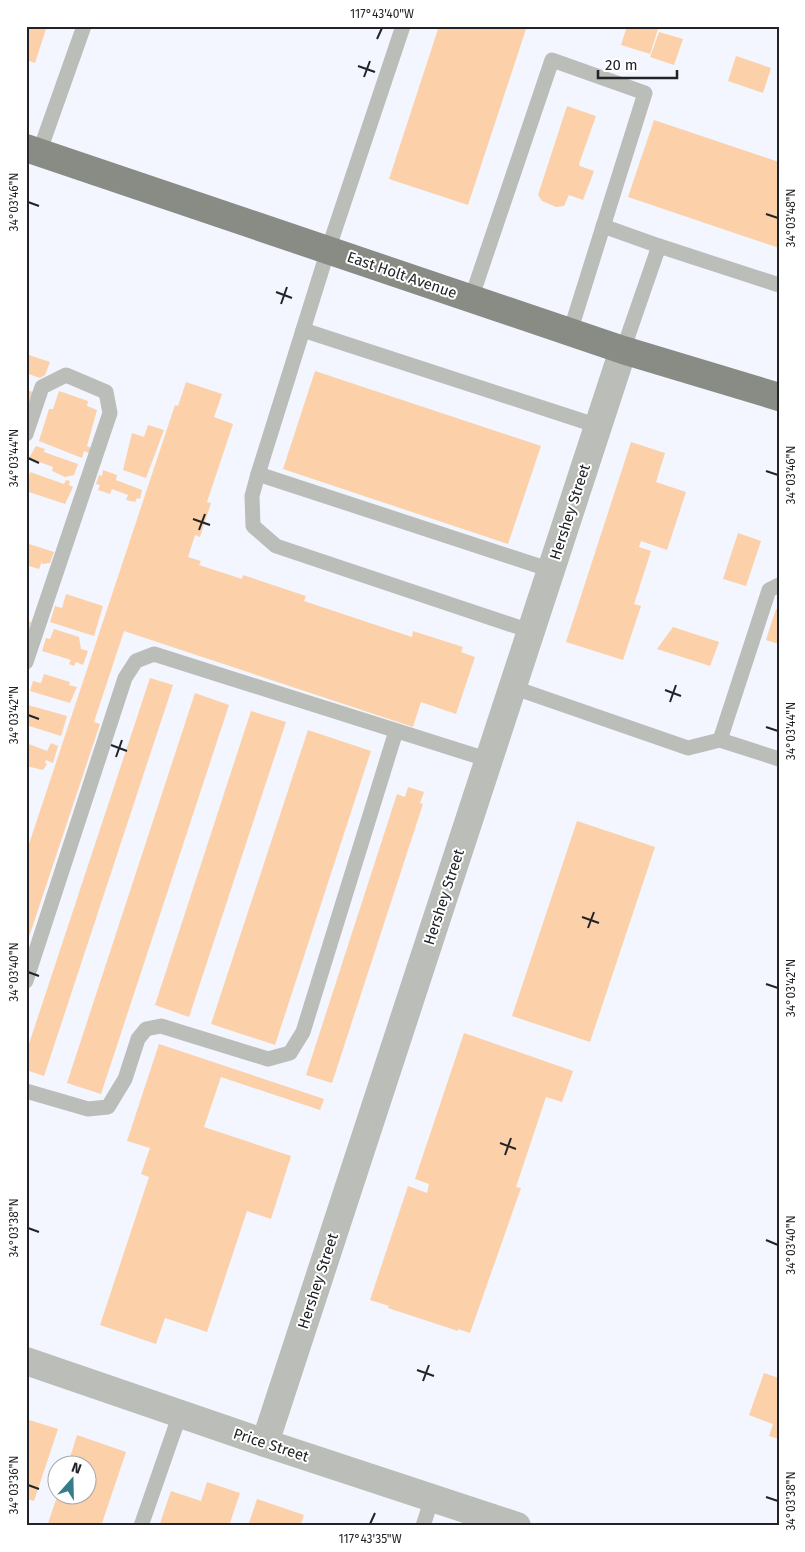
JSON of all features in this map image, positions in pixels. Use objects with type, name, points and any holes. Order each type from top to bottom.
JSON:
[{"type":"main road","name":"East Holt Avenue","points":[[33,151],[623,350],[779,397]]},
{"type":"street","name":"Hershey Street","points":[[265,1443],[623,350]]},
{"type":"street","name":"Price Street","points":[[26,1361],[265,1443],[517,1526]]},
{"type":"lane","points":[[33,151],[84,26]]},
{"type":"lane","points":[[403,26],[328,250],[258,474],[252,496],[254,526],[276,546],[530,631]]},
{"type":"lane","points":[[472,299],[552,60],[645,93],[570,332]]},
{"type":"lane","points":[[603,226],[779,285]]},
{"type":"lane","points":[[623,350],[660,246]]},
{"type":"lane","points":[[303,330],[598,426]]},
{"type":"lane","points":[[26,434],[42,387],[66,376],[106,392],[110,413],[26,662]]},
{"type":"lane","points":[[258,474],[550,570]]},
{"type":"lane","points":[[720,740],[769,590],[779,585]]},
{"type":"lane","points":[[26,980],[125,678],[136,661],[154,654],[488,760]]},
{"type":"lane","points":[[512,687],[688,748],[720,740],[779,759]]},
{"type":"lane","points":[[26,1090],[88,1109],[108,1107],[125,1079],[138,1039],[146,1029],[161,1026],[268,1059],[290,1053],[303,1032],[396,731]]},
{"type":"lane","points":[[142,1526],[180,1414]]},
{"type":"lane","points":[[423,1526],[432,1498]]},
{"type":"building","points":[[26,26],[47,26],[35,63],[26,60]]},
{"type":"building","points":[[439,26],[527,26],[468,205],[389,179]]},
{"type":"building","points":[[627,26],[659,26],[650,54],[621,45]]},
{"type":"building","points":[[659,32],[683,39],[674,65],[650,57]]},
{"type":"building","points":[[736,56],[771,68],[763,93],[728,81]]},
{"type":"building","points":[[567,106],[596,116],[579,164],[594,171],[583,200],[569,195],[564,206],[556,207],[542,201],[538,195]]},
{"type":"building","points":[[654,120],[779,162],[779,248],[628,197]]},
{"type":"building","points":[[26,354],[50,362],[45,375],[40,378],[26,373]]},
{"type":"building","points":[[315,371],[541,446],[508,544],[283,469]]},
{"type":"building","points":[[186,382],[222,394],[214,417],[233,424],[207,502],[211,503],[200,537],[195,535],[188,557],[201,561],[199,565],[242,579],[243,575],[306,596],[304,601],[412,637],[413,631],[463,647],[461,652],[475,657],[456,714],[421,702],[413,727],[124,631],[94,722],[100,724],[26,946],[26,853],[175,405],[178,406]]},
{"type":"building","points":[[26,390],[33,392],[26,409]]},
{"type":"building","points":[[59,391],[88,401],[87,406],[97,410],[87,446],[91,448],[89,453],[84,451],[82,458],[39,441],[49,409],[53,409]]},
{"type":"building","points":[[148,425],[164,430],[146,478],[123,470],[132,433],[144,437]]},
{"type":"building","points":[[631,442],[665,453],[656,482],[686,492],[667,550],[641,541],[639,547],[651,551],[634,604],[641,606],[623,660],[566,642]]},
{"type":"building","points":[[36,446],[45,449],[44,452],[78,464],[74,475],[65,477],[52,471],[53,467],[29,458]]},
{"type":"building","points":[[103,470],[117,475],[116,480],[142,490],[140,499],[137,498],[135,502],[126,500],[128,495],[112,489],[110,494],[98,490],[100,485],[96,484],[99,475],[102,476]]},
{"type":"building","points":[[30,472],[64,484],[66,480],[70,481],[69,485],[73,487],[65,504],[26,491]]},
{"type":"building","points":[[738,533],[761,541],[746,586],[723,579]]},
{"type":"building","points":[[26,543],[54,552],[50,563],[42,564],[42,561],[39,569],[26,565]]},
{"type":"building","points":[[66,594],[103,606],[94,636],[50,622],[55,606],[62,608]]},
{"type":"building","points":[[776,609],[779,610],[779,644],[766,640]]},
{"type":"building","points":[[26,621],[31,622],[27,636],[26,636]]},
{"type":"building","points":[[673,627],[719,642],[710,666],[657,649]]},
{"type":"building","points":[[54,629],[79,637],[81,649],[88,651],[83,665],[76,662],[74,666],[69,664],[71,660],[42,651],[46,638],[50,639]]},
{"type":"building","points":[[44,674],[70,682],[69,685],[77,687],[70,703],[30,691],[33,681],[41,683]]},
{"type":"building","points":[[150,678],[173,685],[44,1076],[26,1070],[26,1053]]},
{"type":"building","points":[[195,693],[229,705],[101,1094],[67,1083]]},
{"type":"building","points":[[28,705],[67,716],[61,736],[26,725]]},
{"type":"building","points":[[251,711],[286,722],[189,1017],[155,1005]]},
{"type":"building","points":[[308,730],[371,751],[275,1045],[211,1024]]},
{"type":"building","points":[[26,743],[47,751],[51,743],[58,746],[53,763],[46,760],[45,763],[47,764],[43,770],[26,766]]},
{"type":"building","points":[[408,787],[424,792],[420,803],[423,804],[332,1083],[306,1075],[397,794],[405,797]]},
{"type":"building","points":[[577,821],[655,847],[590,1042],[512,1016]]},
{"type":"building","points":[[464,1033],[573,1071],[562,1102],[546,1097],[516,1187],[521,1188],[470,1333],[458,1329],[458,1331],[388,1308],[389,1306],[370,1300],[408,1186],[427,1193],[429,1184],[415,1179]]},
{"type":"building","points":[[159,1044],[324,1099],[320,1110],[221,1077],[204,1127],[291,1156],[271,1219],[247,1211],[207,1332],[165,1318],[156,1344],[100,1325],[149,1177],[141,1174],[150,1148],[127,1141]]},
{"type":"building","points":[[764,1373],[779,1378],[779,1439],[769,1436],[773,1424],[749,1415]]},
{"type":"building","points":[[26,1419],[58,1429],[50,1454],[48,1454],[34,1501],[26,1499]]},
{"type":"building","points":[[77,1435],[126,1452],[101,1526],[47,1526],[55,1504],[98,1504],[98,1454],[71,1454]]},
{"type":"building","points":[[207,1482],[240,1493],[229,1526],[159,1526],[171,1491],[201,1501]]},
{"type":"building","points":[[257,1499],[304,1515],[300,1526],[248,1526]]}]
